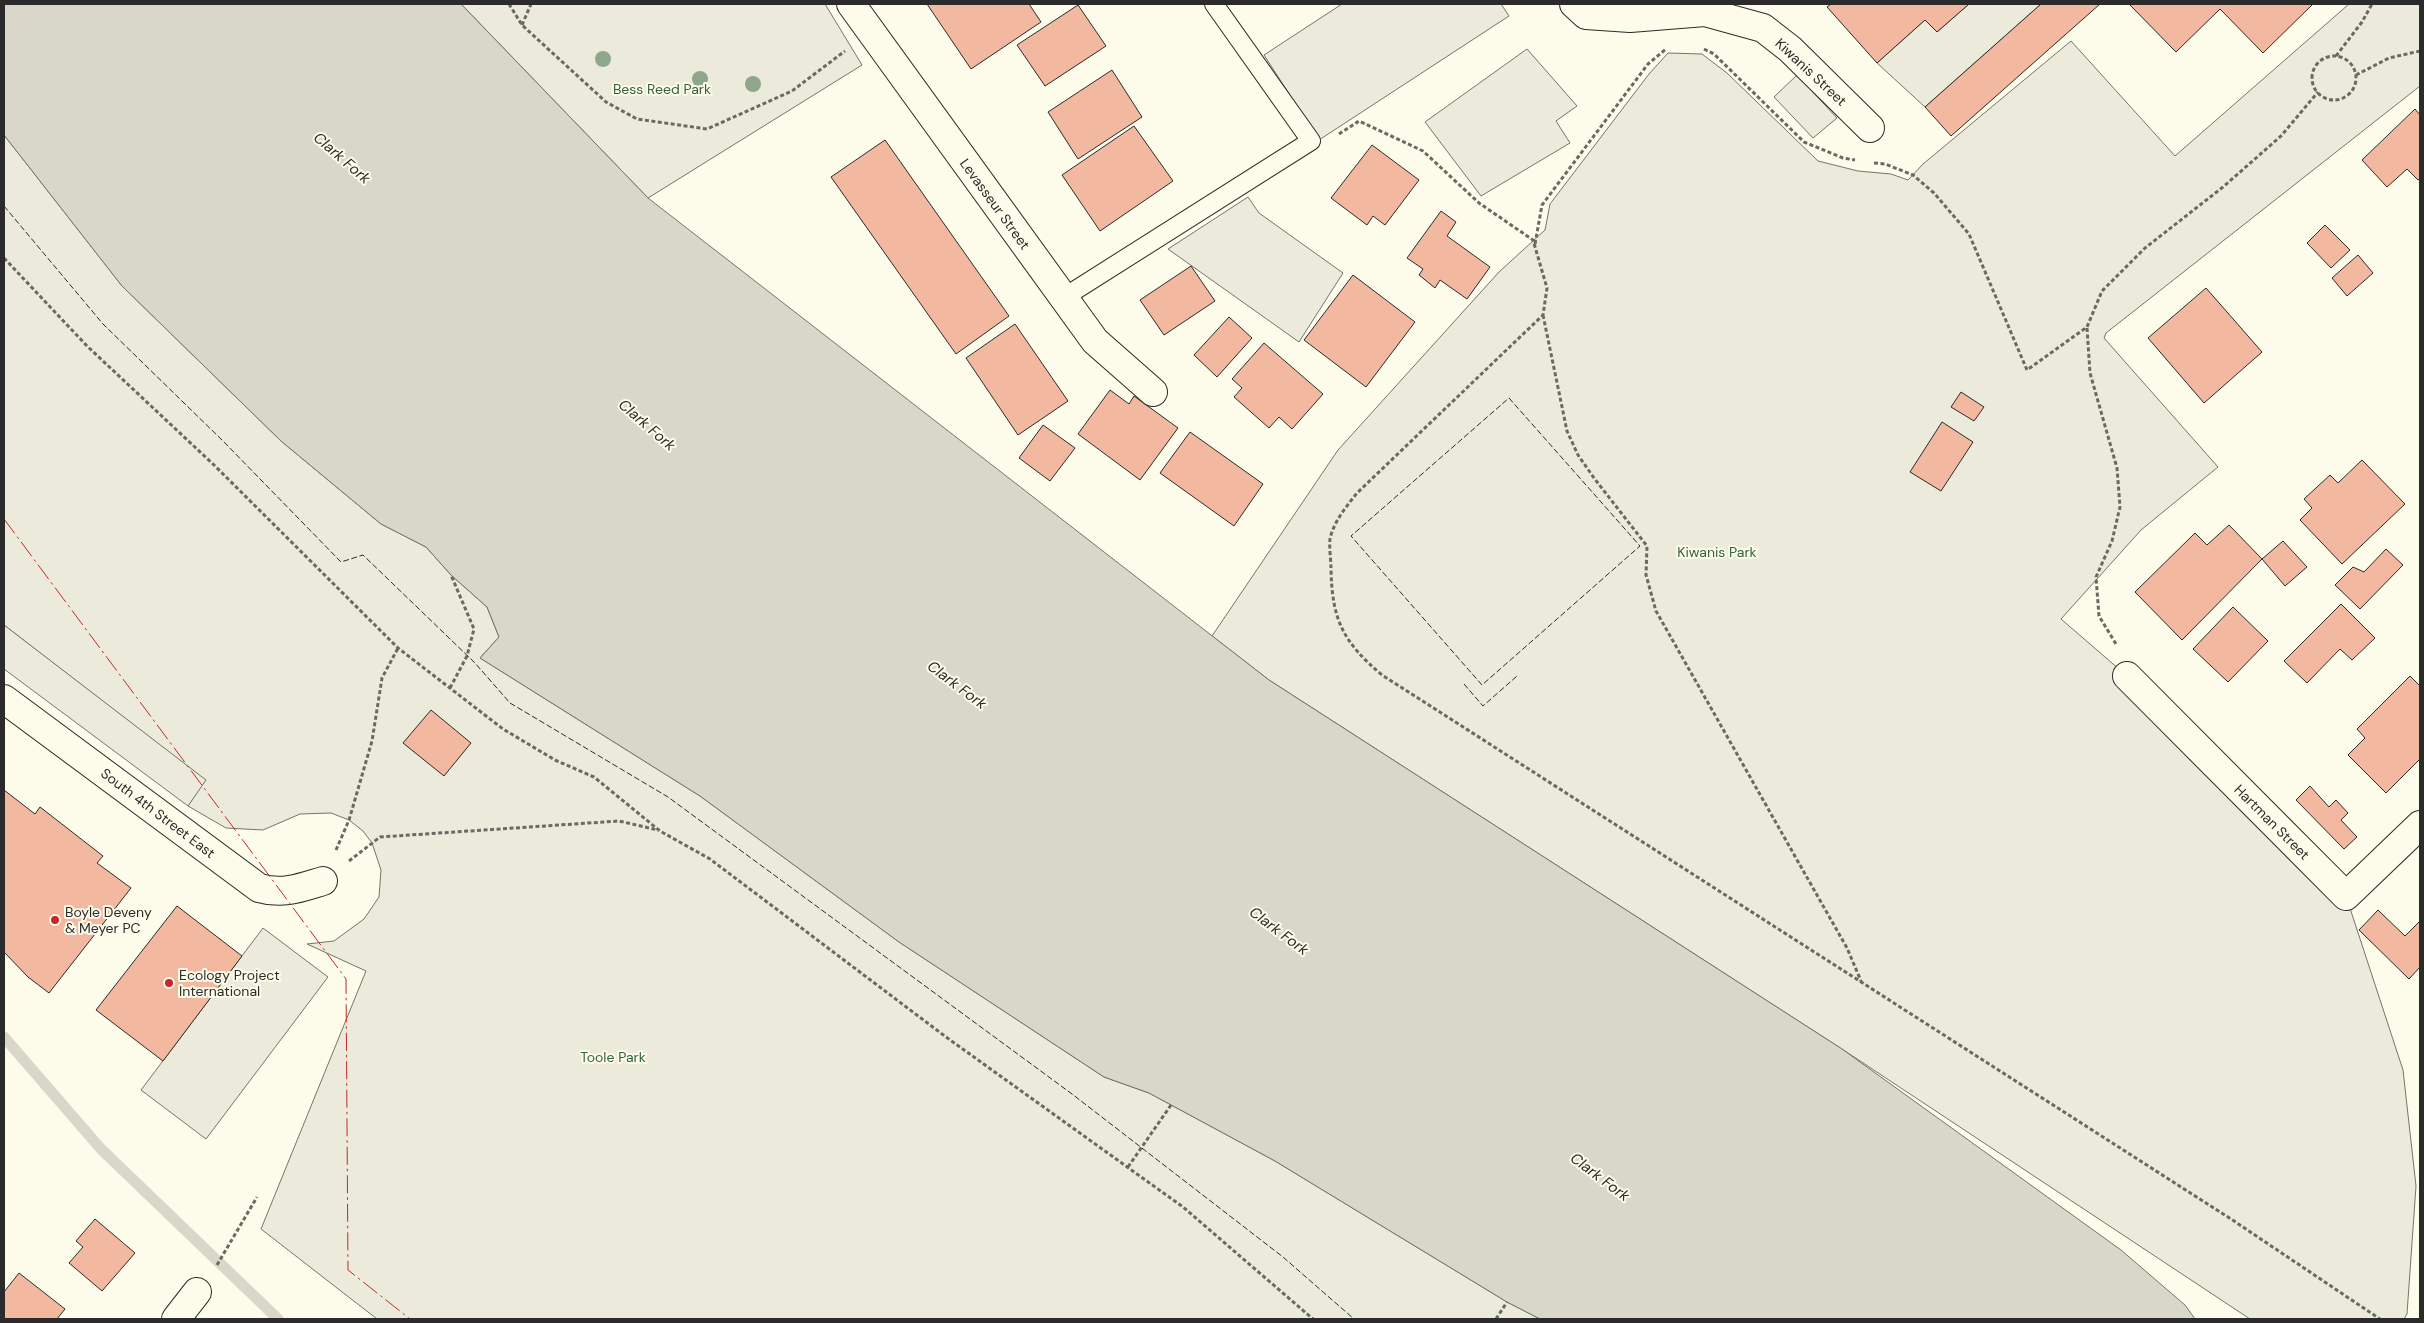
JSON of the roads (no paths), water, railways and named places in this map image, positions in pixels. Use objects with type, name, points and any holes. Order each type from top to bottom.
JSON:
[{"type":"street","name":"Levasseur Street","points":[[851,4],[1062,298],[1095,341],[1152,392]]},
{"type":"street","name":"Kiwanis Street","points":[[1574,4],[1586,15],[1630,18],[1705,12],[1763,28],[1790,49],[1870,128]]},
{"type":"street","name":"Hartman Street","points":[[2131,681],[2346,896],[2420,825]]},
{"type":"street","name":"South 4th Street East","points":[[4,699],[259,888],[274,892],[290,891],[323,881]]},
{"type":"street","points":[[176,1319],[205,1283]]},
{"type":"lane","points":[[1062,298],[1311,141],[1214,4]]},
{"type":"water","name":"Clark Fork","points":[[4,4],[461,4],[648,198],[1269,680],[1842,1049],[2121,1250],[2185,1305],[2195,1319],[1540,1319],[1507,1302],[1275,1161],[1149,1093],[1104,1077],[899,942],[700,796],[480,658],[499,637],[487,607],[451,575],[426,547],[381,524],[281,441],[122,286],[4,135]]},
{"type":"waterway","points":[[4,1037],[101,1149],[278,1319]]},
{"type":"place","name":"Boyle Deveny & Meyer PC","points":[[55,920]]},
{"type":"place","name":"Ecology Project International","points":[[169,983]]},
{"type":"park label","name":"Bess Reed Park","points":[[662,89]]},
{"type":"park label","name":"Kiwanis Park","points":[[1717,552]]},
{"type":"park label","name":"Toole Park","points":[[613,1057]]}]
